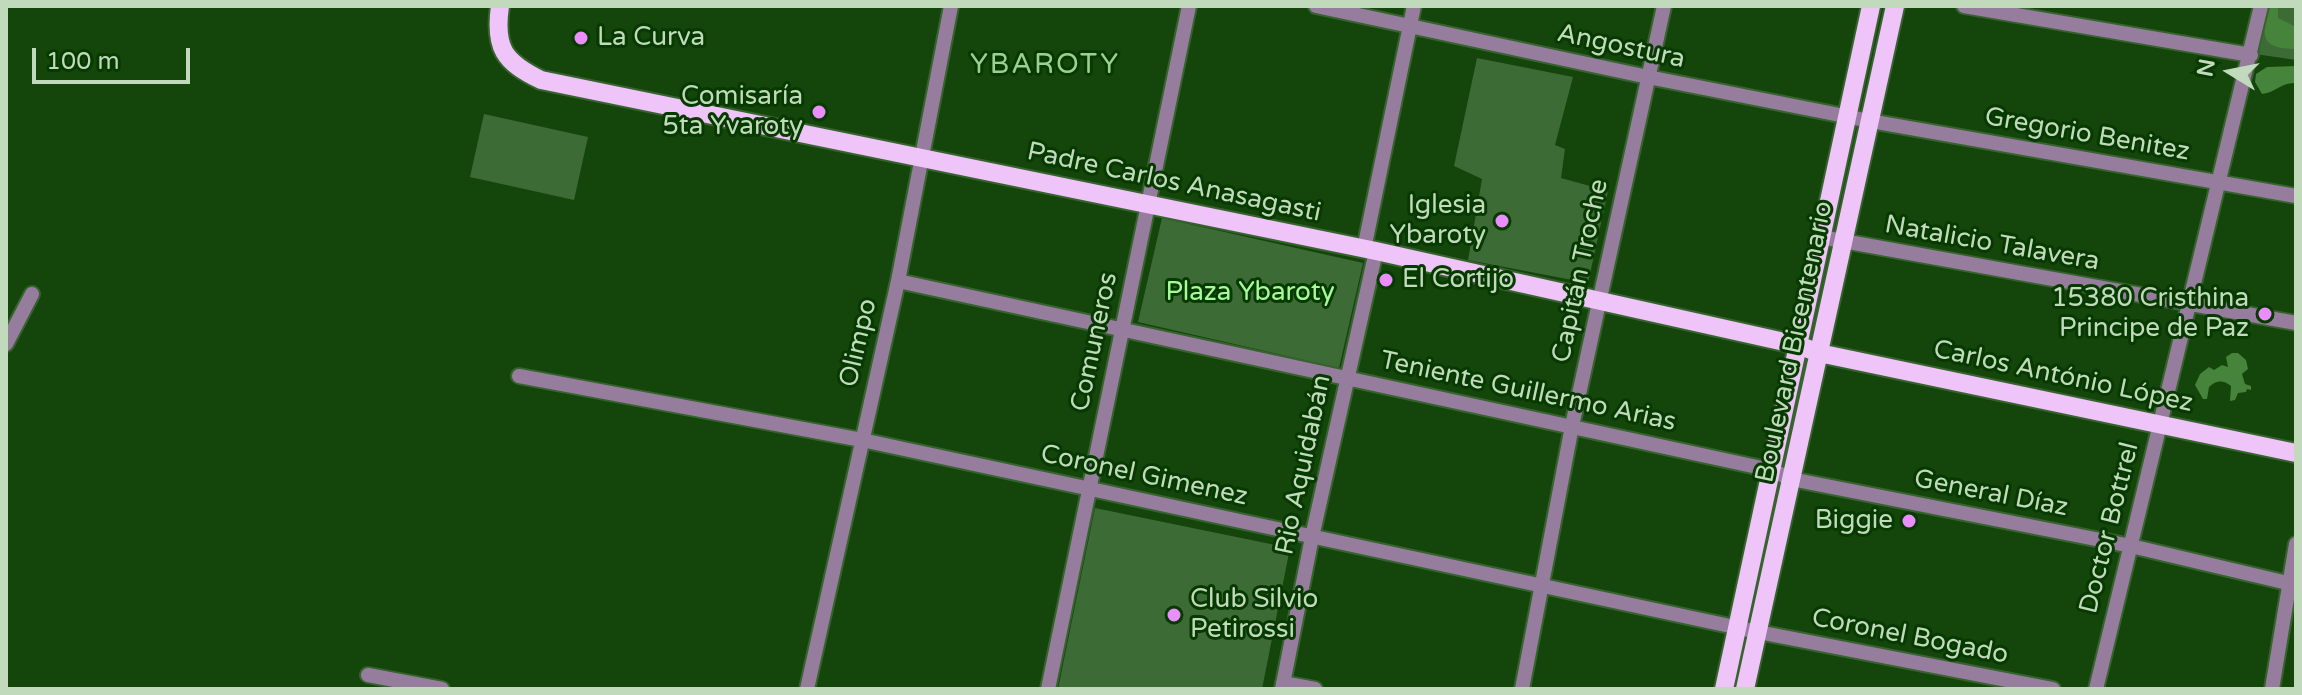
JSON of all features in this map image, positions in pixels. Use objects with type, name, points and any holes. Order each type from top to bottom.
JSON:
[{"type":"main road","name":"Padre Carlos Anasagasti","points":[[500,6],[497,26],[503,52],[517,69],[541,80],[1370,250],[1798,345],[1819,353]]},
{"type":"main road","name":"Boulevard Bicentenario","points":[[1724,689],[1871,6]]},
{"type":"main road","name":"Boulevard Bicentenario","points":[[1745,689],[1895,6]]},
{"type":"main road","name":"Carlos António López","points":[[1819,353],[2296,453]]},
{"type":"street","name":"Olimpo","points":[[807,689],[898,281],[951,6]]},
{"type":"street","name":"Comuneros","points":[[1048,689],[1189,6]]},
{"type":"street","name":"Angostura","points":[[1316,6],[1870,121]]},
{"type":"street","name":"Rio Aquidabán","points":[[1282,686],[1347,376],[1414,6]]},
{"type":"street","name":"Capitán Troche","points":[[1522,689],[1572,426],[1664,6]]},
{"type":"street","points":[[1964,6],[2251,55]]},
{"type":"street","name":"Doctor Bottrel","points":[[2096,689],[2261,6]]},
{"type":"street","name":"Gregorio Benitez","points":[[1870,121],[2296,196]]},
{"type":"street","name":"Natalicio Talavera","points":[[1821,237],[2296,323]]},
{"type":"street","name":"Teniente Guillermo Arias","points":[[898,281],[1771,470]]},
{"type":"street","points":[[6,344],[32,294]]},
{"type":"street","name":"Coronel Gimenez","points":[[519,376],[862,440],[1758,632]]},
{"type":"street","name":"General Díaz","points":[[1771,470],[1791,479],[2131,546],[2292,585]]},
{"type":"street","points":[[2272,689],[2292,585],[2296,544]]},
{"type":"street","name":"Coronel Bogado","points":[[1758,632],[2053,689]]},
{"type":"street","points":[[368,675],[442,689]]},
{"type":"street","points":[[1282,686],[1315,689]]},
{"type":"green space","points":[[2265,6],[2296,6],[2296,60],[2255,54]]},
{"type":"green space","points":[[2270,6],[2278,6],[2278,18],[2296,27],[2296,49],[2269,43],[2265,25]]},
{"type":"green space","points":[[1477,58],[1573,77],[1555,145],[1565,149],[1561,178],[1608,191],[1588,283],[1468,260],[1482,179],[1454,166]]},
{"type":"green space","points":[[2296,66],[2296,83],[2262,94],[2255,82],[2256,74],[2267,67]]},
{"type":"green space","points":[[484,114],[588,137],[574,200],[470,177]]},
{"type":"green space","name":"Plaza Ybaroty","points":[[1162,218],[1363,263],[1339,368],[1138,322]]},
{"type":"green space","points":[[2238,353],[2246,360],[2248,369],[2242,374],[2251,390],[2238,393],[2235,400],[2230,401],[2231,386],[2217,382],[2209,387],[2207,399],[2203,399],[2195,385],[2200,374],[2209,367],[2214,370],[2222,365],[2228,367],[2226,357]]},
{"type":"green space","points":[[1095,508],[1290,548],[1262,689],[1058,689]]},
{"type":"place","name":"La Curva","points":[[581,38]]},
{"type":"place","name":"Comisaría 5ta Yvaroty","points":[[819,112]]},
{"type":"place","name":"Iglesia Ybaroty","points":[[1502,221]]},
{"type":"place","name":"El Cortijo","points":[[1386,280]]},
{"type":"place","name":"15380 Cristhina Principe de Paz","points":[[2265,314]]},
{"type":"place","name":"Biggie","points":[[1909,521]]},
{"type":"place","name":"Club Silvio Petirossi","points":[[1174,615]]},
{"type":"district","name":"YBAROTY","points":[[1045,66]]}]
